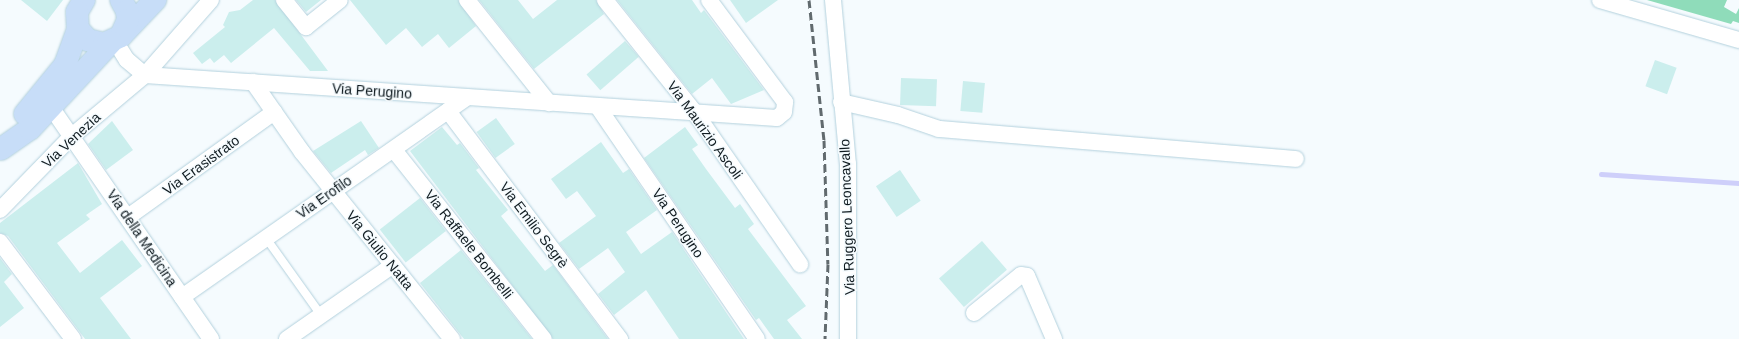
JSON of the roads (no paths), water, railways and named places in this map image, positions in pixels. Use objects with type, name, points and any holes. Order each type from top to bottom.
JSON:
[{"type":"main road","points":[[0,149],[30,129],[155,0]]},
{"type":"main road","points":[[116,40],[128,20],[122,1]]},
{"type":"main road","points":[[79,10],[82,35],[96,43],[116,40]]},
{"type":"main road","points":[[0,149],[65,65],[79,10]]},
{"type":"street","name":"Via Venezia","points":[[0,210],[72,136],[145,75],[211,0]]},
{"type":"street","points":[[284,0],[306,27],[340,0]]},
{"type":"street","points":[[467,0],[549,104]]},
{"type":"street","name":"Via Maurizio Ascoli","points":[[605,0],[696,114],[800,264]]},
{"type":"street","name":"Via Perugino","points":[[145,75],[549,104],[777,118],[784,112],[785,102],[709,0]]},
{"type":"street","name":"Via Ruggero Leoncavallo","points":[[833,0],[841,102],[848,164],[848,339]]},
{"type":"street","points":[[1600,0],[1739,40]]},
{"type":"street","points":[[116,40],[127,60],[145,75]]},
{"type":"street","name":"Via Giulio Natta","points":[[253,82],[333,191],[452,339]]},
{"type":"street","name":"Via Erofilo","points":[[182,297],[394,150],[466,98]]},
{"type":"street","points":[[841,102],[898,115],[939,129],[1296,159]]},
{"type":"street","name":"Via della Medicina","points":[[51,107],[211,339]]},
{"type":"street","name":"Via Perugino","points":[[598,107],[757,339]]},
{"type":"street","name":"Via Emilio Segrè","points":[[448,111],[620,339]]},
{"type":"street","name":"Via Erasistrato","points":[[128,218],[274,112]]},
{"type":"street","name":"Via Raffaele Bombelli","points":[[394,150],[544,339]]},
{"type":"street","points":[[0,242],[73,339]]},
{"type":"street","points":[[286,339],[393,265]]},
{"type":"street","points":[[974,313],[1021,275],[1027,276],[1054,339]]},
{"type":"lane","points":[[266,238],[321,315]]},
{"type":"waterway","points":[[1601,174],[1739,183]]},
{"type":"railway","points":[[809,0],[824,140],[828,264],[825,339]]}]
